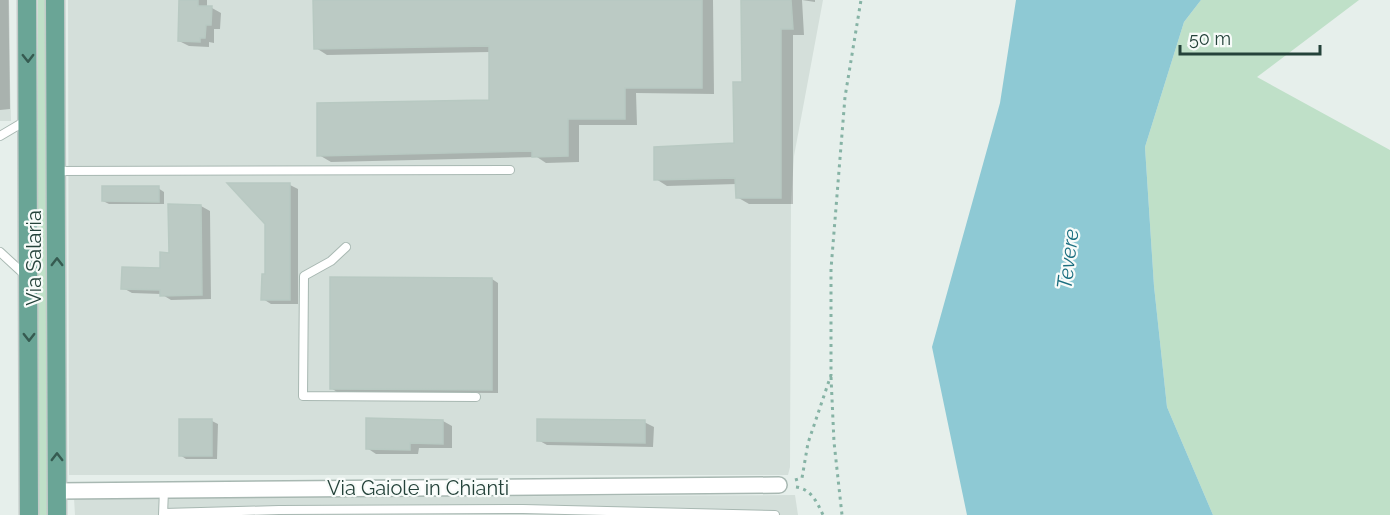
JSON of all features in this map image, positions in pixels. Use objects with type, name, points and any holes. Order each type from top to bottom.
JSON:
[{"type":"main road","name":"Via Salaria","points":[[27,0],[29,515]]},
{"type":"main road","name":"Via Salaria","points":[[56,0],[57,515]]},
{"type":"street","name":"Via Gaiole in Chianti","points":[[57,491],[779,485]]},
{"type":"lane","points":[[0,136],[28,119]]},
{"type":"lane","points":[[56,171],[510,170]]},
{"type":"lane","points":[[346,247],[331,261],[304,276],[303,396],[476,397]]},
{"type":"lane","points":[[0,252],[29,279]]},
{"type":"lane","points":[[164,490],[164,514],[279,510],[523,508],[775,515]]},
{"type":"path","points":[[842,515],[834,442],[831,375],[831,269],[845,97],[861,0]]},
{"type":"path","points":[[779,485],[802,478],[808,443],[831,375]]},
{"type":"path","points":[[779,485],[801,488],[816,498],[823,515]]},
{"type":"shaded area","points":[[0,0],[8,0],[11,121],[0,121]]},
{"type":"shaded area","points":[[68,0],[823,0],[794,156],[791,202],[790,467],[788,475],[69,475]]},
{"type":"shaded area","points":[[795,495],[798,515],[75,515],[74,498]]},
{"type":"green space","points":[[38,0],[48,0],[49,515],[38,515]]},
{"type":"green space","points":[[1201,0],[1359,0],[1257,77],[1390,150],[1390,515],[1213,515],[1167,407],[1154,286],[1145,147],[1184,22]]},
{"type":"water","name":"Tevere","points":[[1016,0],[1201,0],[1184,22],[1145,147],[1154,286],[1167,407],[1213,515],[967,515],[932,347],[1000,103]]},
{"type":"building","points":[[179,0],[198,0],[198,6],[212,6],[211,25],[206,25],[205,38],[200,38],[200,42],[178,41]]},
{"type":"building","points":[[313,0],[702,0],[702,88],[625,88],[625,119],[568,119],[568,156],[532,157],[532,151],[317,156],[317,103],[489,100],[489,46],[314,49]]},
{"type":"building","points":[[741,0],[791,0],[793,29],[781,29],[781,198],[736,198],[735,178],[654,180],[654,147],[734,143],[733,82],[742,82]]},
{"type":"building","points":[[227,183],[290,183],[290,300],[261,300],[262,274],[265,274],[265,224]]},
{"type":"building","points":[[102,186],[159,186],[159,202],[102,201]]},
{"type":"building","points":[[168,204],[201,205],[202,295],[160,296],[160,290],[121,289],[122,267],[160,268],[160,252],[169,253]]},
{"type":"building","points":[[330,277],[492,278],[492,390],[330,389]]},
{"type":"building","points":[[366,418],[443,420],[443,444],[410,443],[410,450],[366,449]]},
{"type":"building","points":[[179,419],[212,419],[212,456],[179,456]]},
{"type":"building","points":[[537,419],[645,420],[645,443],[537,441]]}]
